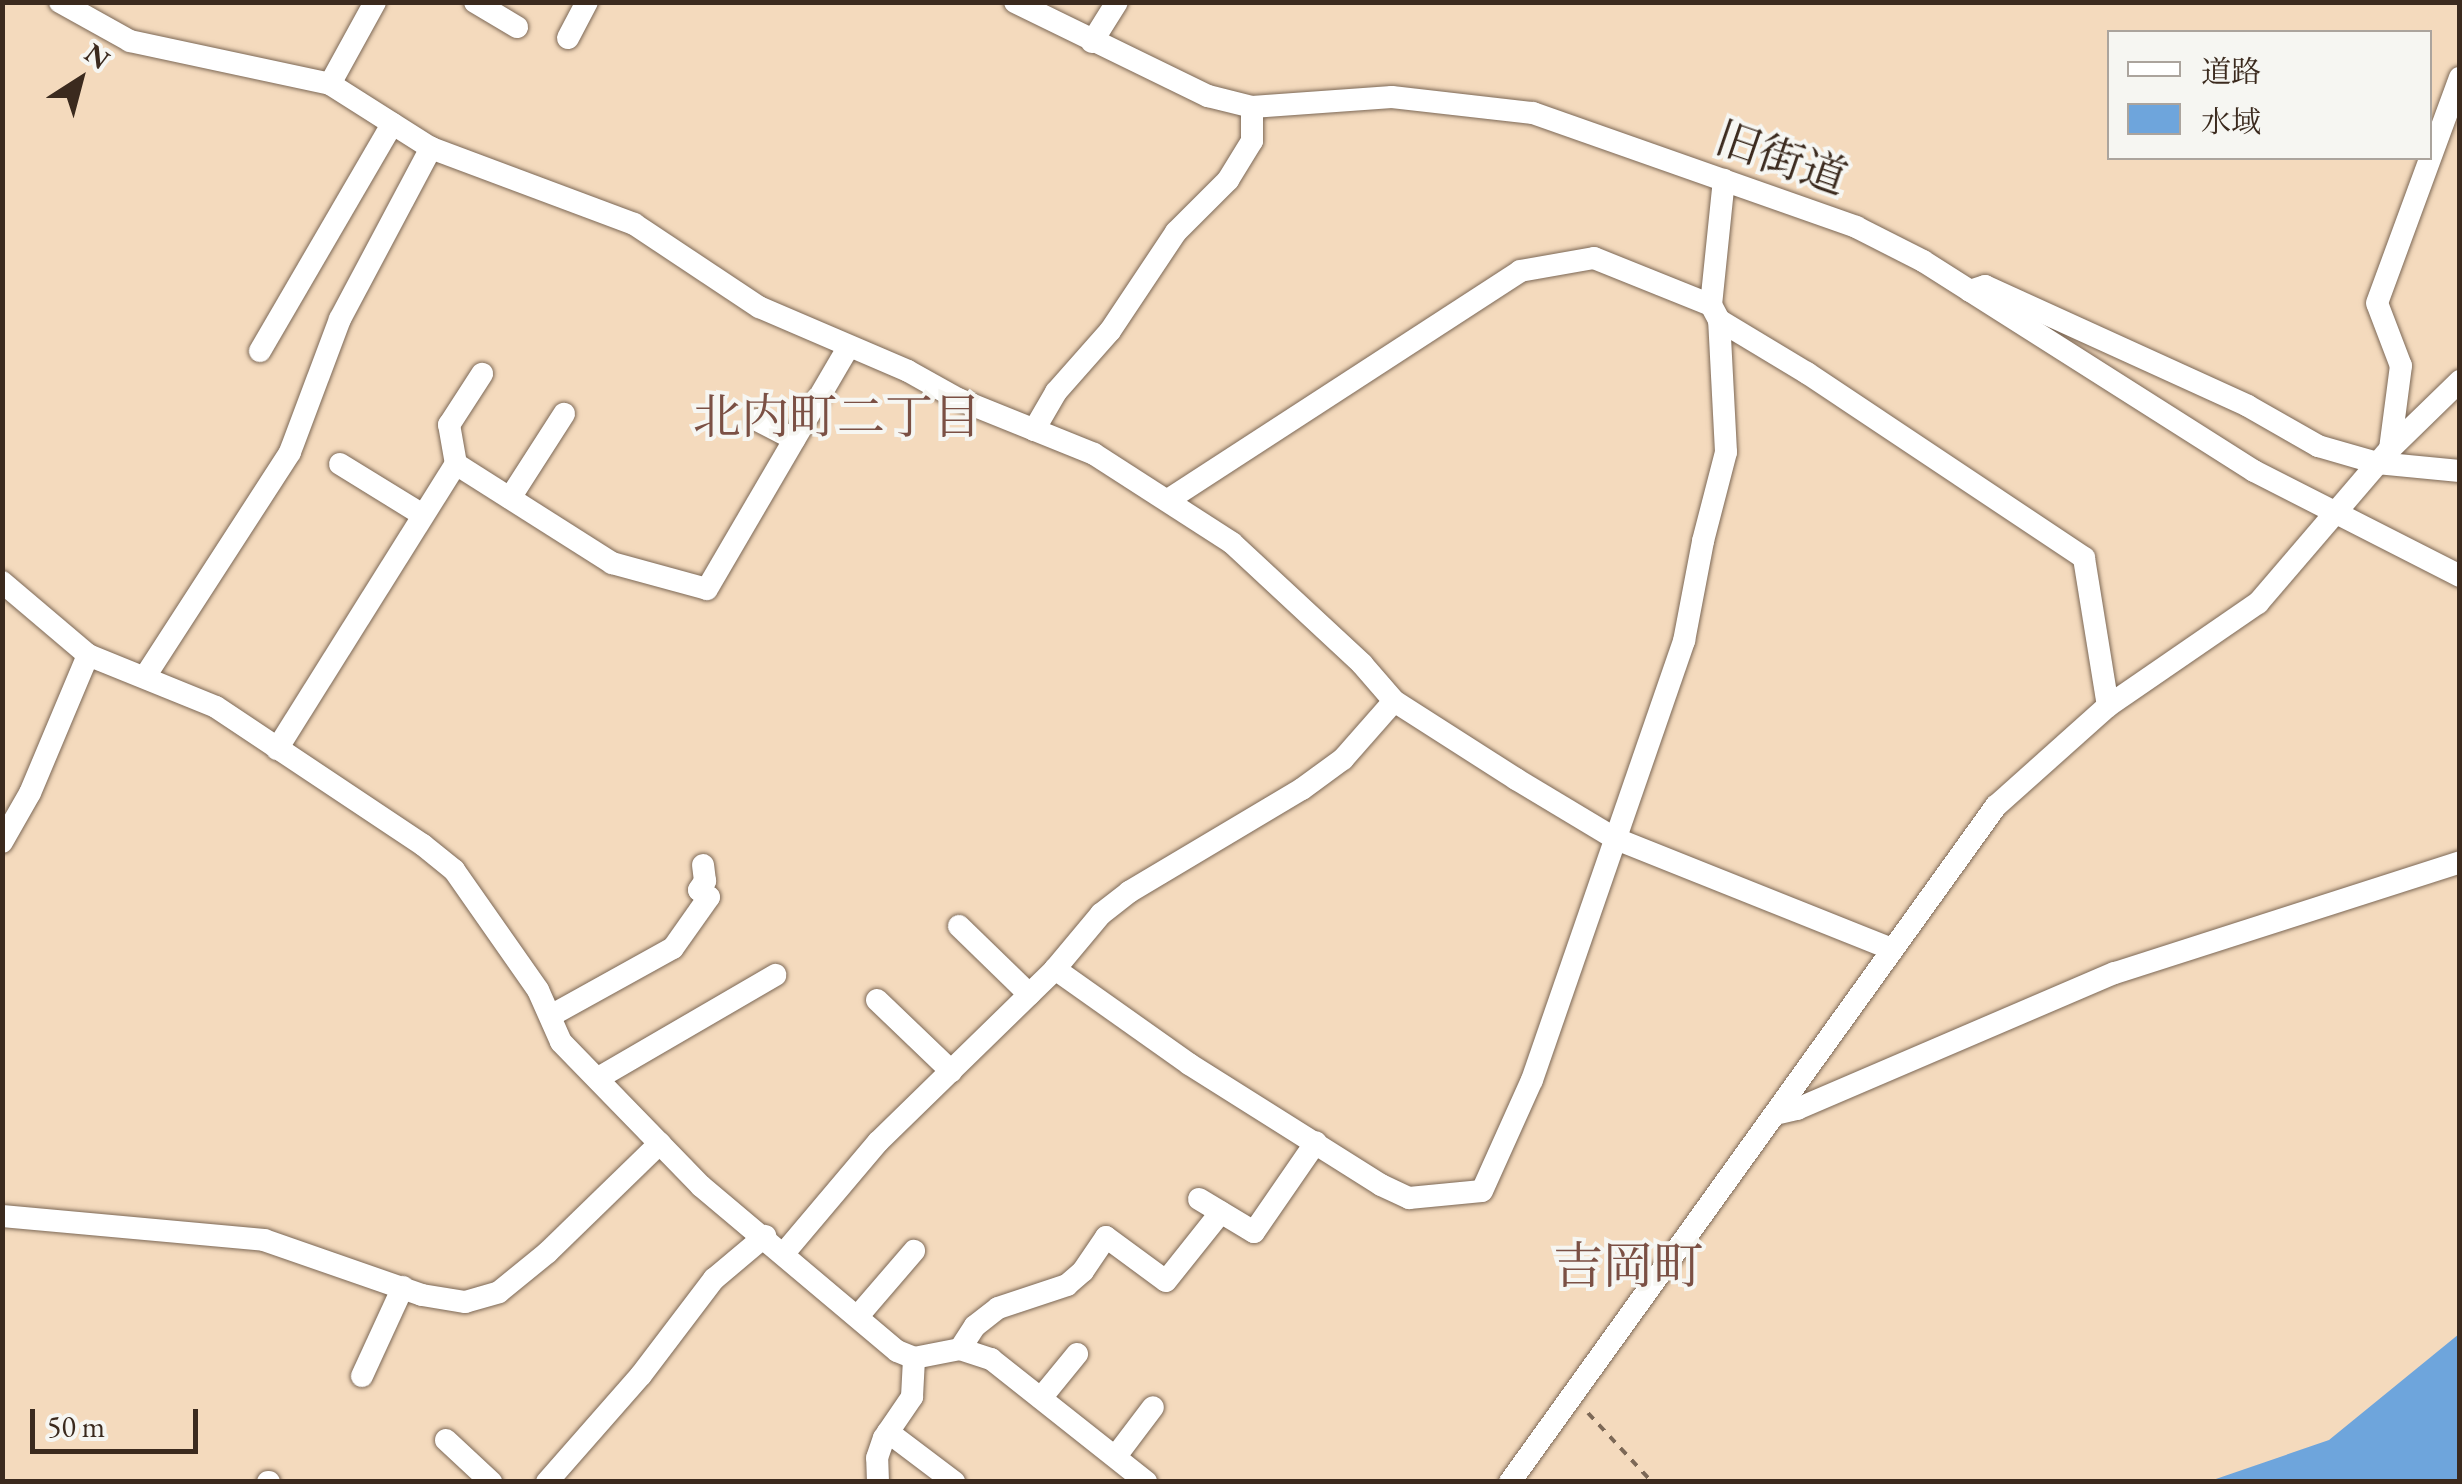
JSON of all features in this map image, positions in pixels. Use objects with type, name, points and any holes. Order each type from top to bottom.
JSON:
[{"type":"street","points":[[60,2],[130,41],[330,84],[431,148],[634,224],[759,307],[1094,454],[1232,543],[1362,664],[1394,701],[1614,838],[1889,948]]},
{"type":"street","points":[[330,84],[375,2]]},
{"type":"street","points":[[475,2],[516,27]]},
{"type":"street","name":"旧街道","points":[[1015,2],[1208,96],[1252,107],[1392,97],[1533,113],[1856,226],[1970,291],[2254,471],[2331,514],[2460,576]]},
{"type":"street","points":[[1092,42],[1117,2]]},
{"type":"street","points":[[2432,154],[2460,78]]},
{"type":"street","points":[[1034,430],[1056,392],[1110,332],[1176,232],[1228,180],[1252,142],[1252,107]]},
{"type":"street","points":[[260,351],[392,124]]},
{"type":"street","points":[[146,675],[290,452],[340,319],[431,148]]},
{"type":"street","points":[[2384,456],[2401,366],[2377,303],[2430,160]]},
{"type":"street","points":[[1055,969],[1189,1064],[1409,1198],[1482,1191],[1532,1080],[1684,641],[1702,541],[1726,452],[1715,312],[1724,180]]},
{"type":"street","points":[[1168,500],[1520,272],[1594,258],[1715,312],[2084,558],[2108,706]]},
{"type":"street","points":[[1970,291],[1985,286],[2248,406],[2318,446],[2460,472]]},
{"type":"street","points":[[456,464],[612,563],[708,589],[847,348]]},
{"type":"street","points":[[278,748],[456,464],[450,426],[482,374]]},
{"type":"street","points":[[1510,1482],[1574,1398],[1656,1275],[1775,1114],[1889,948],[1996,806],[2108,706],[2258,603],[2331,514],[2460,380]]},
{"type":"street","points":[[510,498],[564,414]]},
{"type":"street","points":[[757,420],[794,439]]},
{"type":"street","points":[[340,464],[423,516]]},
{"type":"street","points":[[2,582],[88,655],[146,675],[216,707],[454,870],[552,1014],[562,1042],[600,1077],[701,1186],[785,1252],[898,1351],[914,1358],[960,1349],[991,1359],[1146,1482]]},
{"type":"street","points":[[2,842],[30,793],[88,655]]},
{"type":"street","points":[[785,1252],[878,1142],[1055,969],[1101,914],[1129,892],[1302,789],[1343,759],[1394,701]]},
{"type":"street","points":[[1775,1114],[1796,1109],[2114,973],[2460,862]]},
{"type":"street","points":[[552,1014],[673,948],[709,897],[699,890],[705,881],[702,864]]},
{"type":"street","points":[[959,926],[1030,994]]},
{"type":"street","points":[[600,1077],[775,975]]},
{"type":"street","points":[[877,1000],[951,1071]]},
{"type":"street","points":[[1199,1199],[1254,1232],[1316,1142]]},
{"type":"street","points":[[2,1216],[264,1240],[409,1290],[465,1302],[499,1292],[548,1252],[660,1143]]},
{"type":"street","points":[[960,1349],[975,1326],[998,1308],[1067,1285],[1083,1271],[1106,1238],[1166,1281],[1221,1212]]},
{"type":"street","points":[[547,1482],[640,1375],[714,1279],[765,1236]]},
{"type":"street","points":[[858,1316],[914,1251]]},
{"type":"street","points":[[370,1378],[409,1290]]},
{"type":"street","points":[[1041,1398],[1077,1354]]},
{"type":"street","points":[[878,1482],[877,1458],[888,1432],[912,1396],[914,1358]]},
{"type":"street","points":[[1116,1456],[1154,1407]]},
{"type":"street","points":[[888,1432],[954,1482]]},
{"type":"street","points":[[446,1440],[490,1482]]},
{"type":"path","points":[[1574,1398],[1652,1482]]},
{"type":"water","points":[[2459,1334],[2459,1481],[2210,1481],[2329,1440]]},
{"type":"district","name":"北内町二丁目","points":[[837,417]]},
{"type":"district","name":"吉岡町","points":[[1628,1266]]}]
